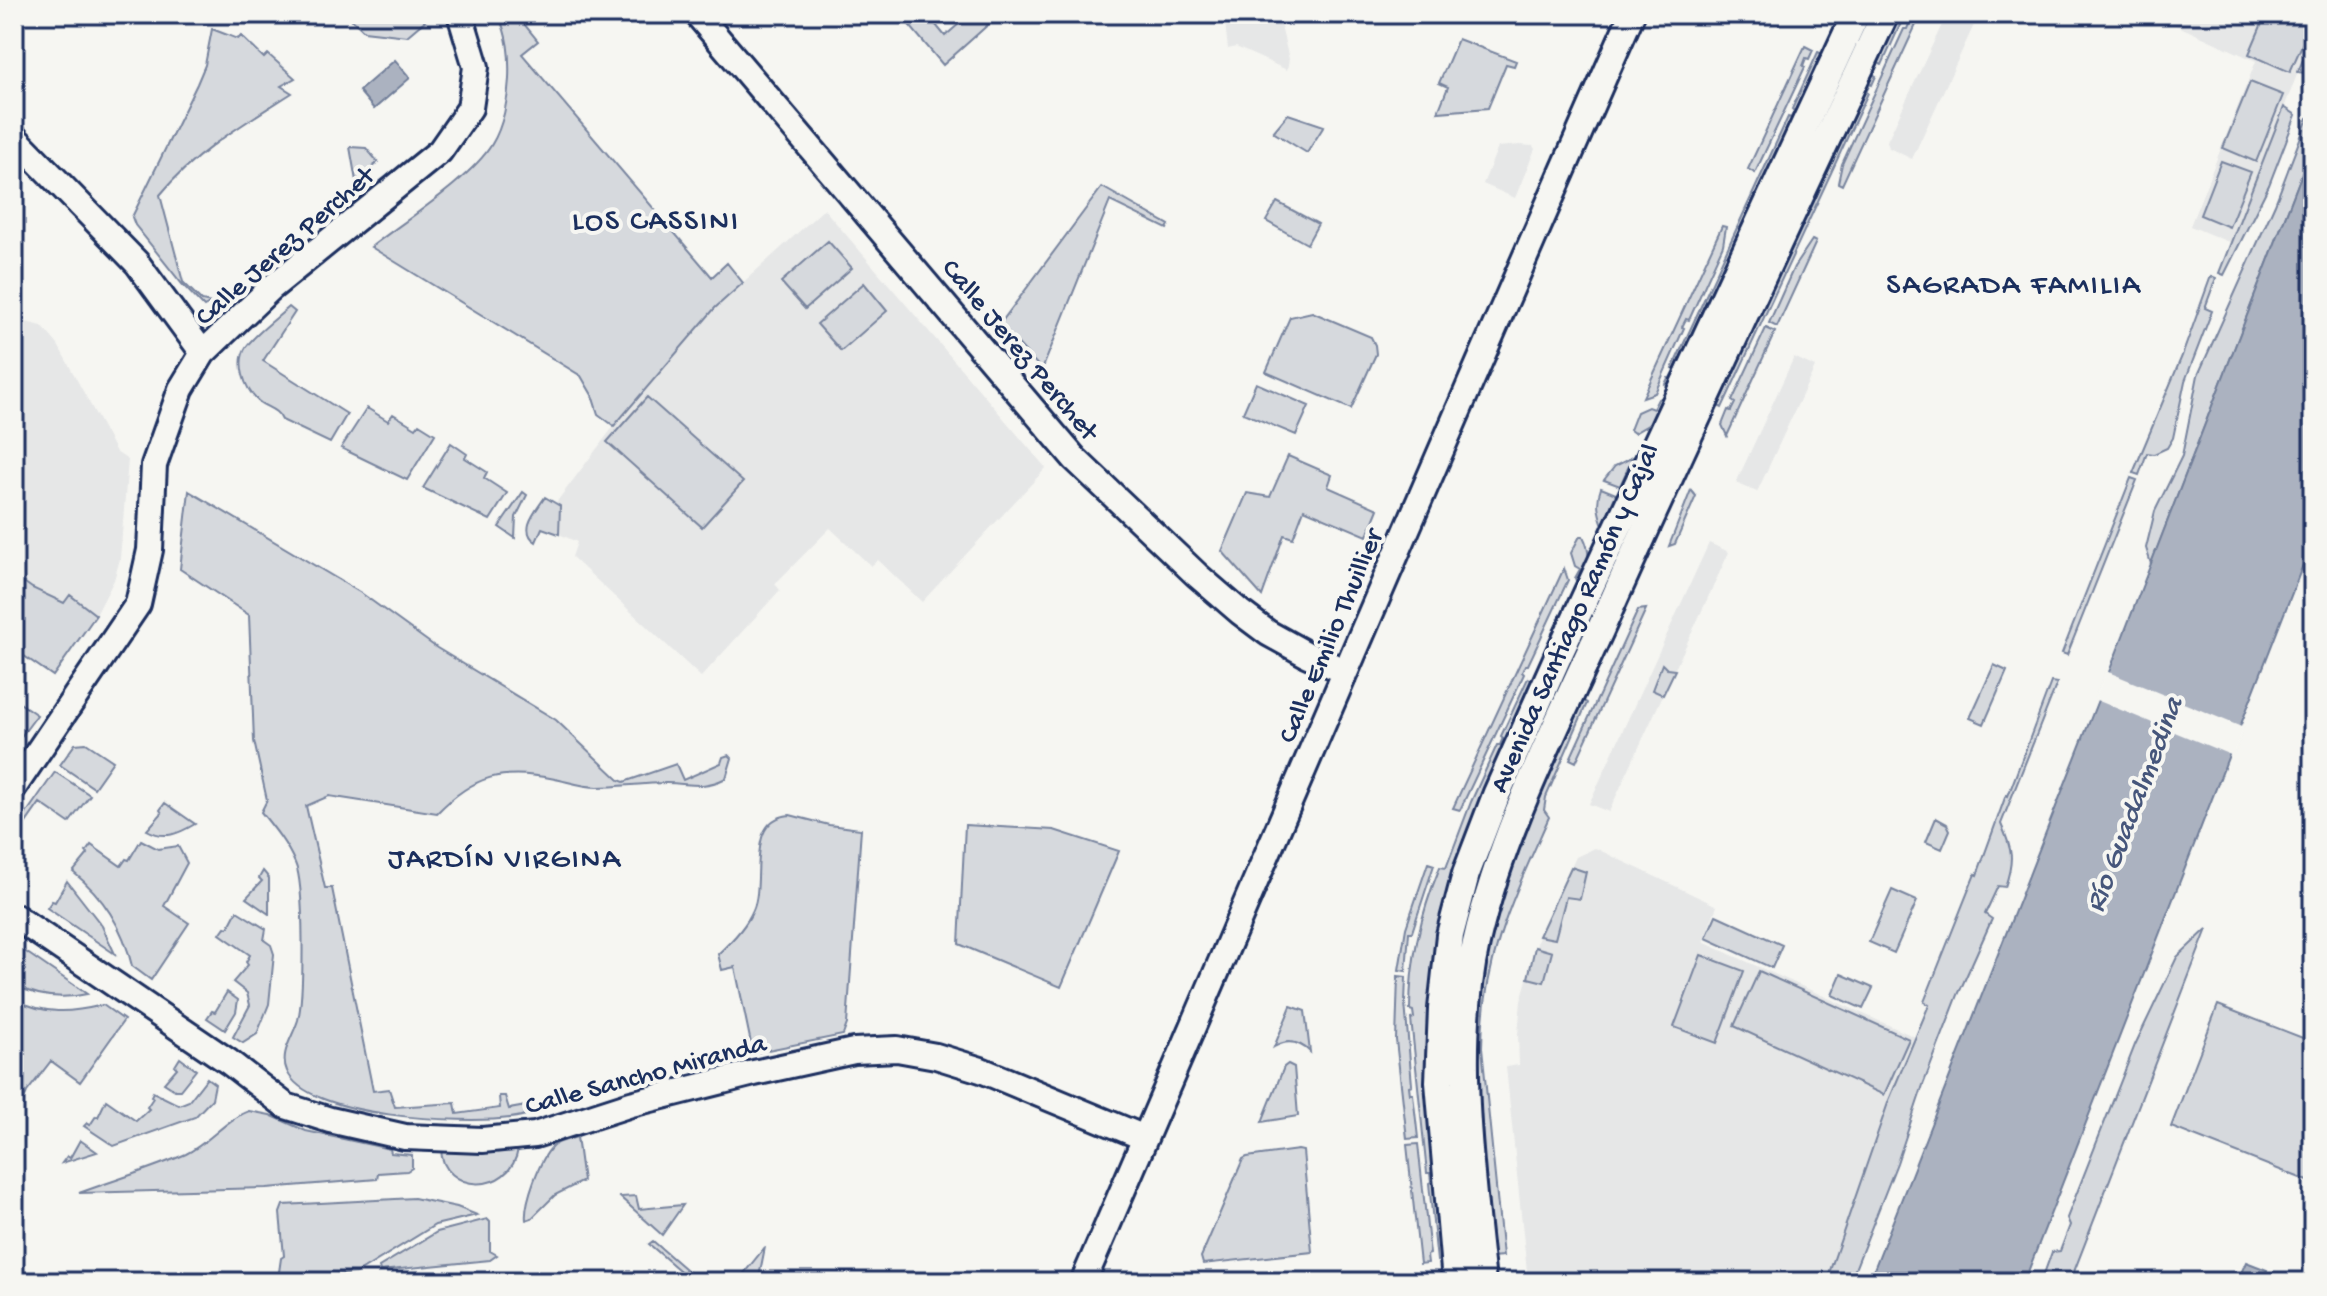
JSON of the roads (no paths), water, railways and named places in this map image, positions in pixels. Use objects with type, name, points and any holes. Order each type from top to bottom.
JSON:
[{"type":"main road","name":"Avenida Santiago Ramón y Cajal","points":[[1456,1282],[1439,1082],[1442,1009],[1450,935],[1466,874],[1497,793],[1559,654],[1856,14]]},
{"type":"main road","name":"Avenida Santiago Ramón y Cajal","points":[[1482,1282],[1465,1083],[1466,1013],[1476,944],[1494,880],[1521,803],[1885,14]]},
{"type":"street","name":"Calle Jerez Perchet","points":[[14,787],[138,604],[150,550],[154,465],[173,409],[203,353],[271,288],[440,151],[470,108],[476,67],[460,14]]},
{"type":"street","name":"Calle Jerez Perchet","points":[[697,14],[1075,459],[1240,612],[1268,633],[1344,671]]},
{"type":"street","name":"Calle Emilio Thuillier","points":[[1083,1282],[1344,671],[1632,14]]},
{"type":"street","points":[[14,137],[137,263],[203,353]]},
{"type":"street","name":"Calle Sancho Miranda","points":[[14,916],[251,1077],[286,1106],[330,1120],[405,1137],[482,1140],[535,1135],[631,1104],[754,1073],[854,1051],[897,1049],[936,1056],[981,1070],[1145,1138]]},
{"type":"water","points":[[395,60],[410,78],[374,109],[359,91]]},
{"type":"water","name":"Río Guadalmedina","points":[[2313,145],[2313,539],[2024,1282],[1869,1282],[2109,672]]},
{"type":"water","points":[[2246,1262],[2267,1270],[2262,1282],[2237,1282]]},
{"type":"district","name":"LOS CASSINI","points":[[656,219]]},
{"type":"district","name":"SAGRADA FAMILIA","points":[[2014,283]]},
{"type":"district","name":"JARDÍN VIRGINA","points":[[505,857]]}]
